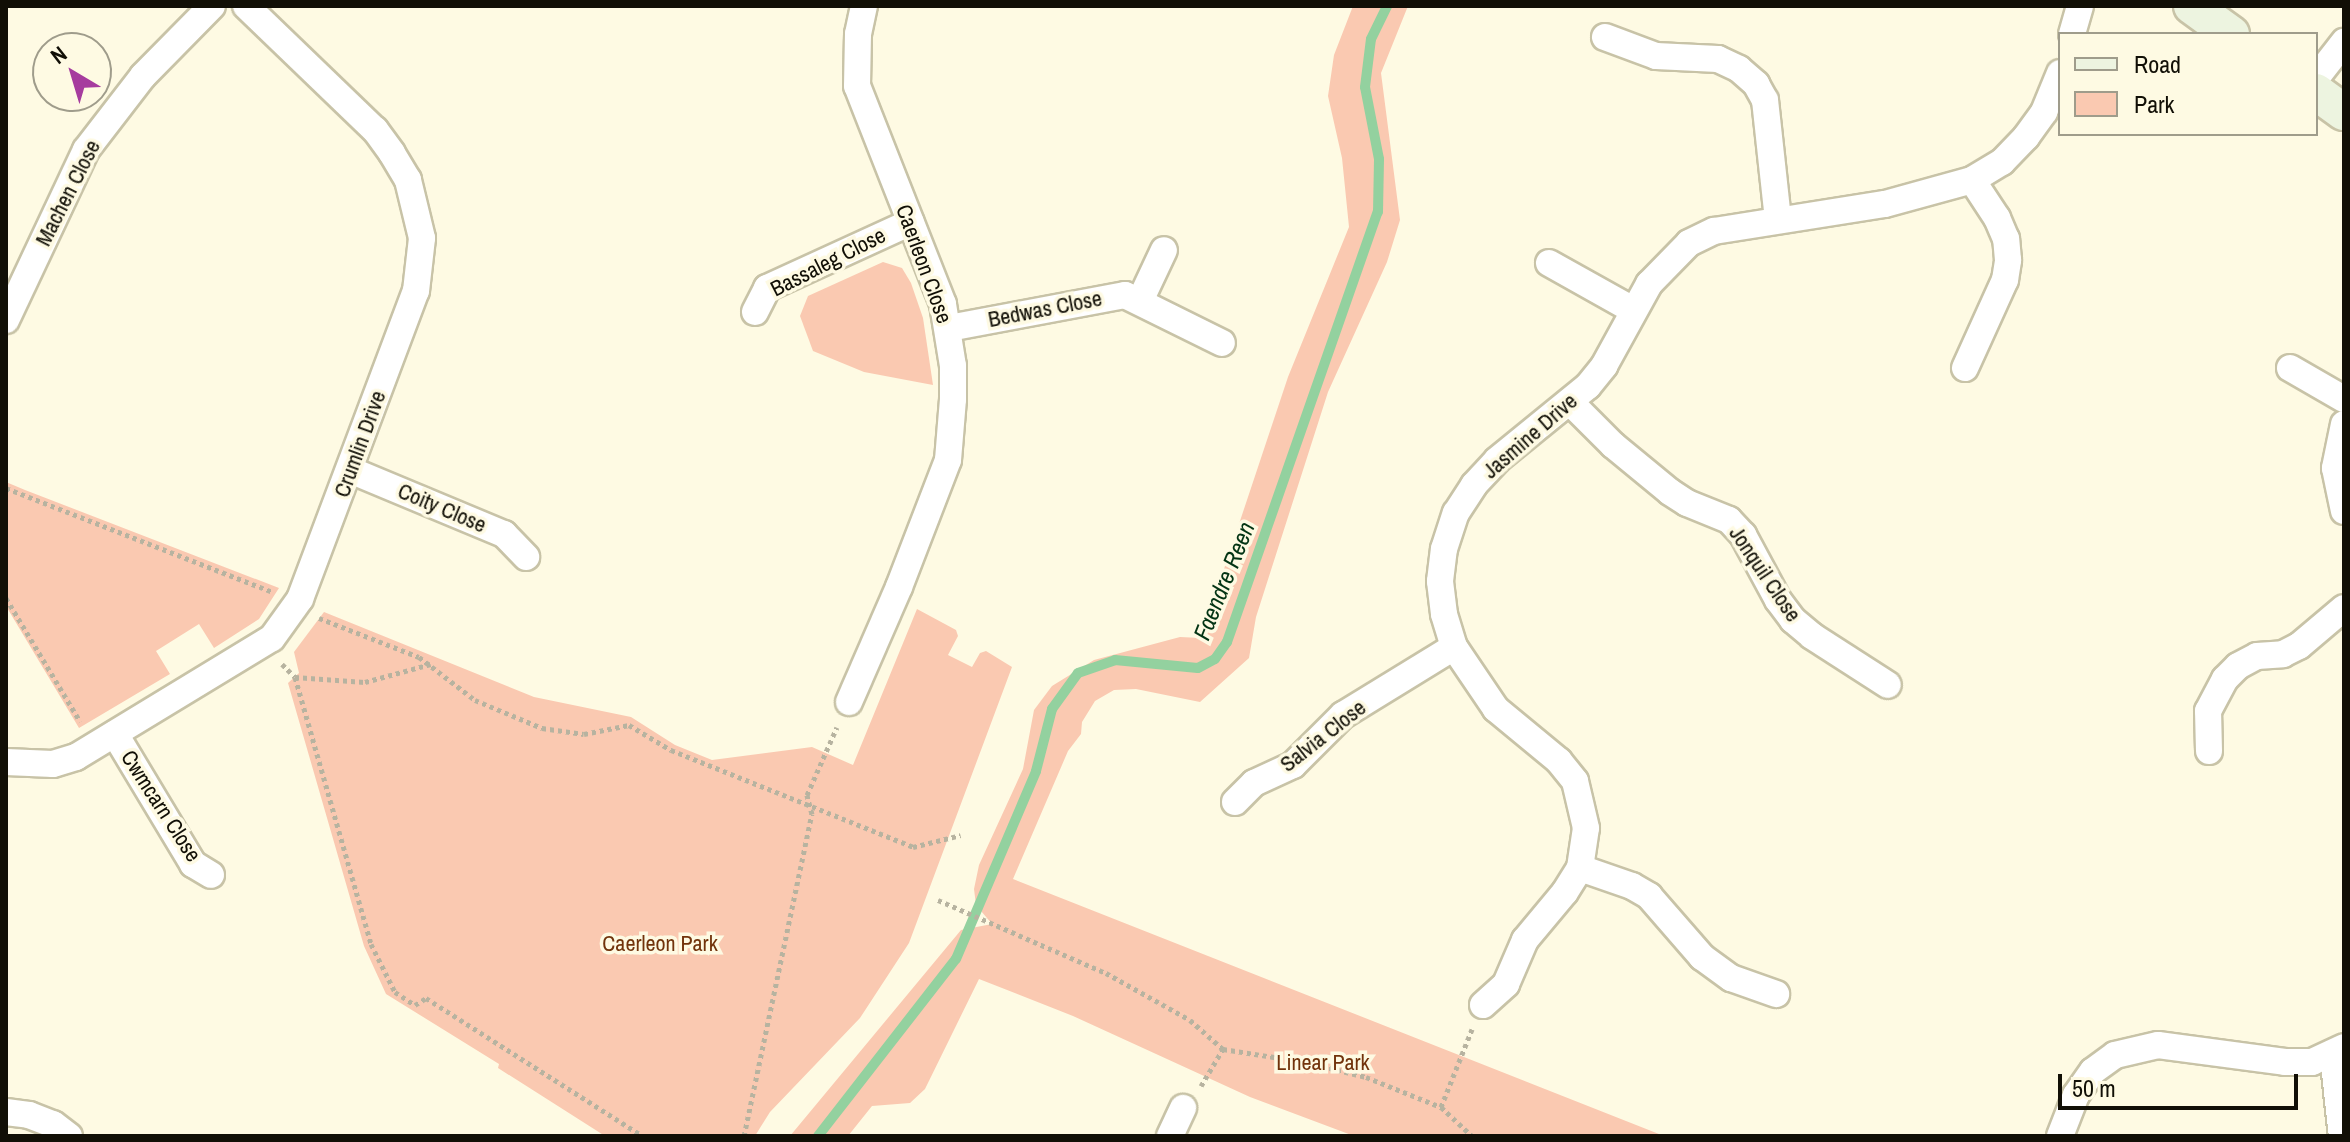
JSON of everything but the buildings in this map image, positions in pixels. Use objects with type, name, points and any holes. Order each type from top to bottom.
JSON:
[{"type":"street","name":"Machen Close","points":[[6,320],[86,150],[143,76],[212,6]]},
{"type":"street","name":"Crumlin Drive","points":[[6,762],[53,764],[76,757],[272,638],[300,599],[416,291],[422,238],[416,206],[400,166],[375,130],[246,6]]},
{"type":"street","name":"Caerleon Close","points":[[849,702],[948,460],[953,399],[949,328],[857,86],[858,34],[864,6]]},
{"type":"street","points":[[2073,32],[2080,6]]},
{"type":"street","points":[[2192,6],[2228,32]]},
{"type":"street","points":[[1605,37],[1656,56],[1718,59],[1739,69],[1756,84],[1765,100],[1778,219]]},
{"type":"street","points":[[2318,75],[2344,42]]},
{"type":"street","name":"Jasmine Drive","points":[[1483,1005],[1506,984],[1525,940],[1565,892],[1580,868],[1586,828],[1575,781],[1559,761],[1496,709],[1454,647],[1444,614],[1440,581],[1444,549],[1456,513],[1474,485],[1497,460],[1570,402],[1604,366],[1633,310],[1666,262],[1689,243],[1714,231],[1885,204],[1972,180],[2002,162],[2026,137],[2044,112],[2058,78]]},
{"type":"street","points":[[2318,93],[2344,112]]},
{"type":"street","points":[[1965,368],[2005,280],[2008,260],[2006,239],[1997,218],[1972,180]]},
{"type":"street","name":"Bassaleg Close","points":[[755,312],[767,288],[911,222]]},
{"type":"street","points":[[1140,301],[1164,250]]},
{"type":"street","points":[[1549,263],[1633,310]]},
{"type":"street","name":"Bedwas Close","points":[[949,328],[1105,296],[1125,295],[1222,343]]},
{"type":"street","points":[[2290,368],[2344,399]]},
{"type":"street","name":"Jonquil Close","points":[[1570,402],[1613,445],[1670,492],[1687,503],[1729,520],[1743,535],[1778,600],[1793,620],[1812,636],[1888,685]]},
{"type":"street","points":[[2344,424],[2335,468],[2344,511]]},
{"type":"street","name":"Coity Close","points":[[350,470],[504,534],[526,557]]},
{"type":"street","points":[[2209,751],[2208,711],[2225,679],[2238,666],[2257,656],[2283,654],[2299,646],[2344,608]]},
{"type":"street","name":"Salvia Close","points":[[1235,802],[1254,783],[1293,765],[1343,715],[1454,647]]},
{"type":"street","name":"Cwmcarn Close","points":[[115,734],[193,864],[211,875]]},
{"type":"street","points":[[1580,868],[1632,886],[1649,896],[1702,957],[1731,978],[1776,994]]},
{"type":"street","points":[[2060,1136],[2076,1095],[2093,1071],[2115,1055],[2158,1045],[2285,1062],[2312,1062],[2338,1051],[2342,1136]]},
{"type":"street","points":[[1170,1136],[1183,1108]]},
{"type":"street","points":[[6,1112],[29,1115],[53,1124],[69,1136]]},
{"type":"path","points":[[6,488],[281,595]]},
{"type":"path","points":[[6,598],[85,729]]},
{"type":"path","points":[[311,615],[431,664],[475,700],[542,728],[584,734],[629,725],[671,750],[913,847],[961,835]]},
{"type":"path","points":[[431,664],[365,682],[295,677],[371,944],[395,992],[415,1005],[426,998],[643,1136]]},
{"type":"path","points":[[744,1136],[812,814],[807,795],[849,702]]},
{"type":"path","points":[[938,900],[1106,973],[1190,1020],[1223,1049],[1306,1062],[1366,1077],[1441,1107],[1472,1136]]},
{"type":"path","points":[[1441,1107],[1483,1005]]},
{"type":"path","points":[[1183,1108],[1223,1049]]},
{"type":"green space","name":"Linear Park","points":[[1353,6],[1408,6],[1381,73],[1400,220],[1387,262],[1328,392],[1256,617],[1249,658],[1200,702],[1136,689],[1114,690],[1095,701],[1082,722],[1081,734],[1068,751],[1013,879],[1664,1136],[1354,1136],[1250,1097],[1073,1016],[979,979],[925,1089],[910,1103],[872,1106],[848,1136],[790,1136],[961,930],[992,924],[976,905],[974,889],[979,865],[1023,769],[1034,710],[1052,686],[1094,660],[1180,637],[1201,638],[1288,377],[1349,227],[1342,158],[1328,96],[1334,55]]},
{"type":"green space","points":[[883,262],[902,268],[911,283],[923,318],[933,385],[864,372],[813,351],[800,316],[808,296]]},
{"type":"green space","points":[[6,482],[279,588],[259,619],[214,648],[199,624],[156,651],[170,674],[79,728],[6,606]]},
{"type":"green space","name":"Caerleon Park","points":[[917,609],[956,630],[958,636],[948,655],[972,667],[980,653],[986,651],[1012,667],[909,943],[860,1018],[770,1112],[755,1136],[605,1136],[498,1068],[499,1064],[386,994],[364,946],[288,683],[299,673],[294,652],[324,612],[534,697],[631,717],[675,745],[712,760],[812,747],[853,765]]},
{"type":"waterway","name":"Faendre Reen","points":[[818,1136],[956,959],[1036,771],[1052,709],[1078,673],[1115,660],[1198,668],[1215,659],[1227,642],[1378,212],[1379,159],[1365,87],[1371,39],[1387,6]]}]
